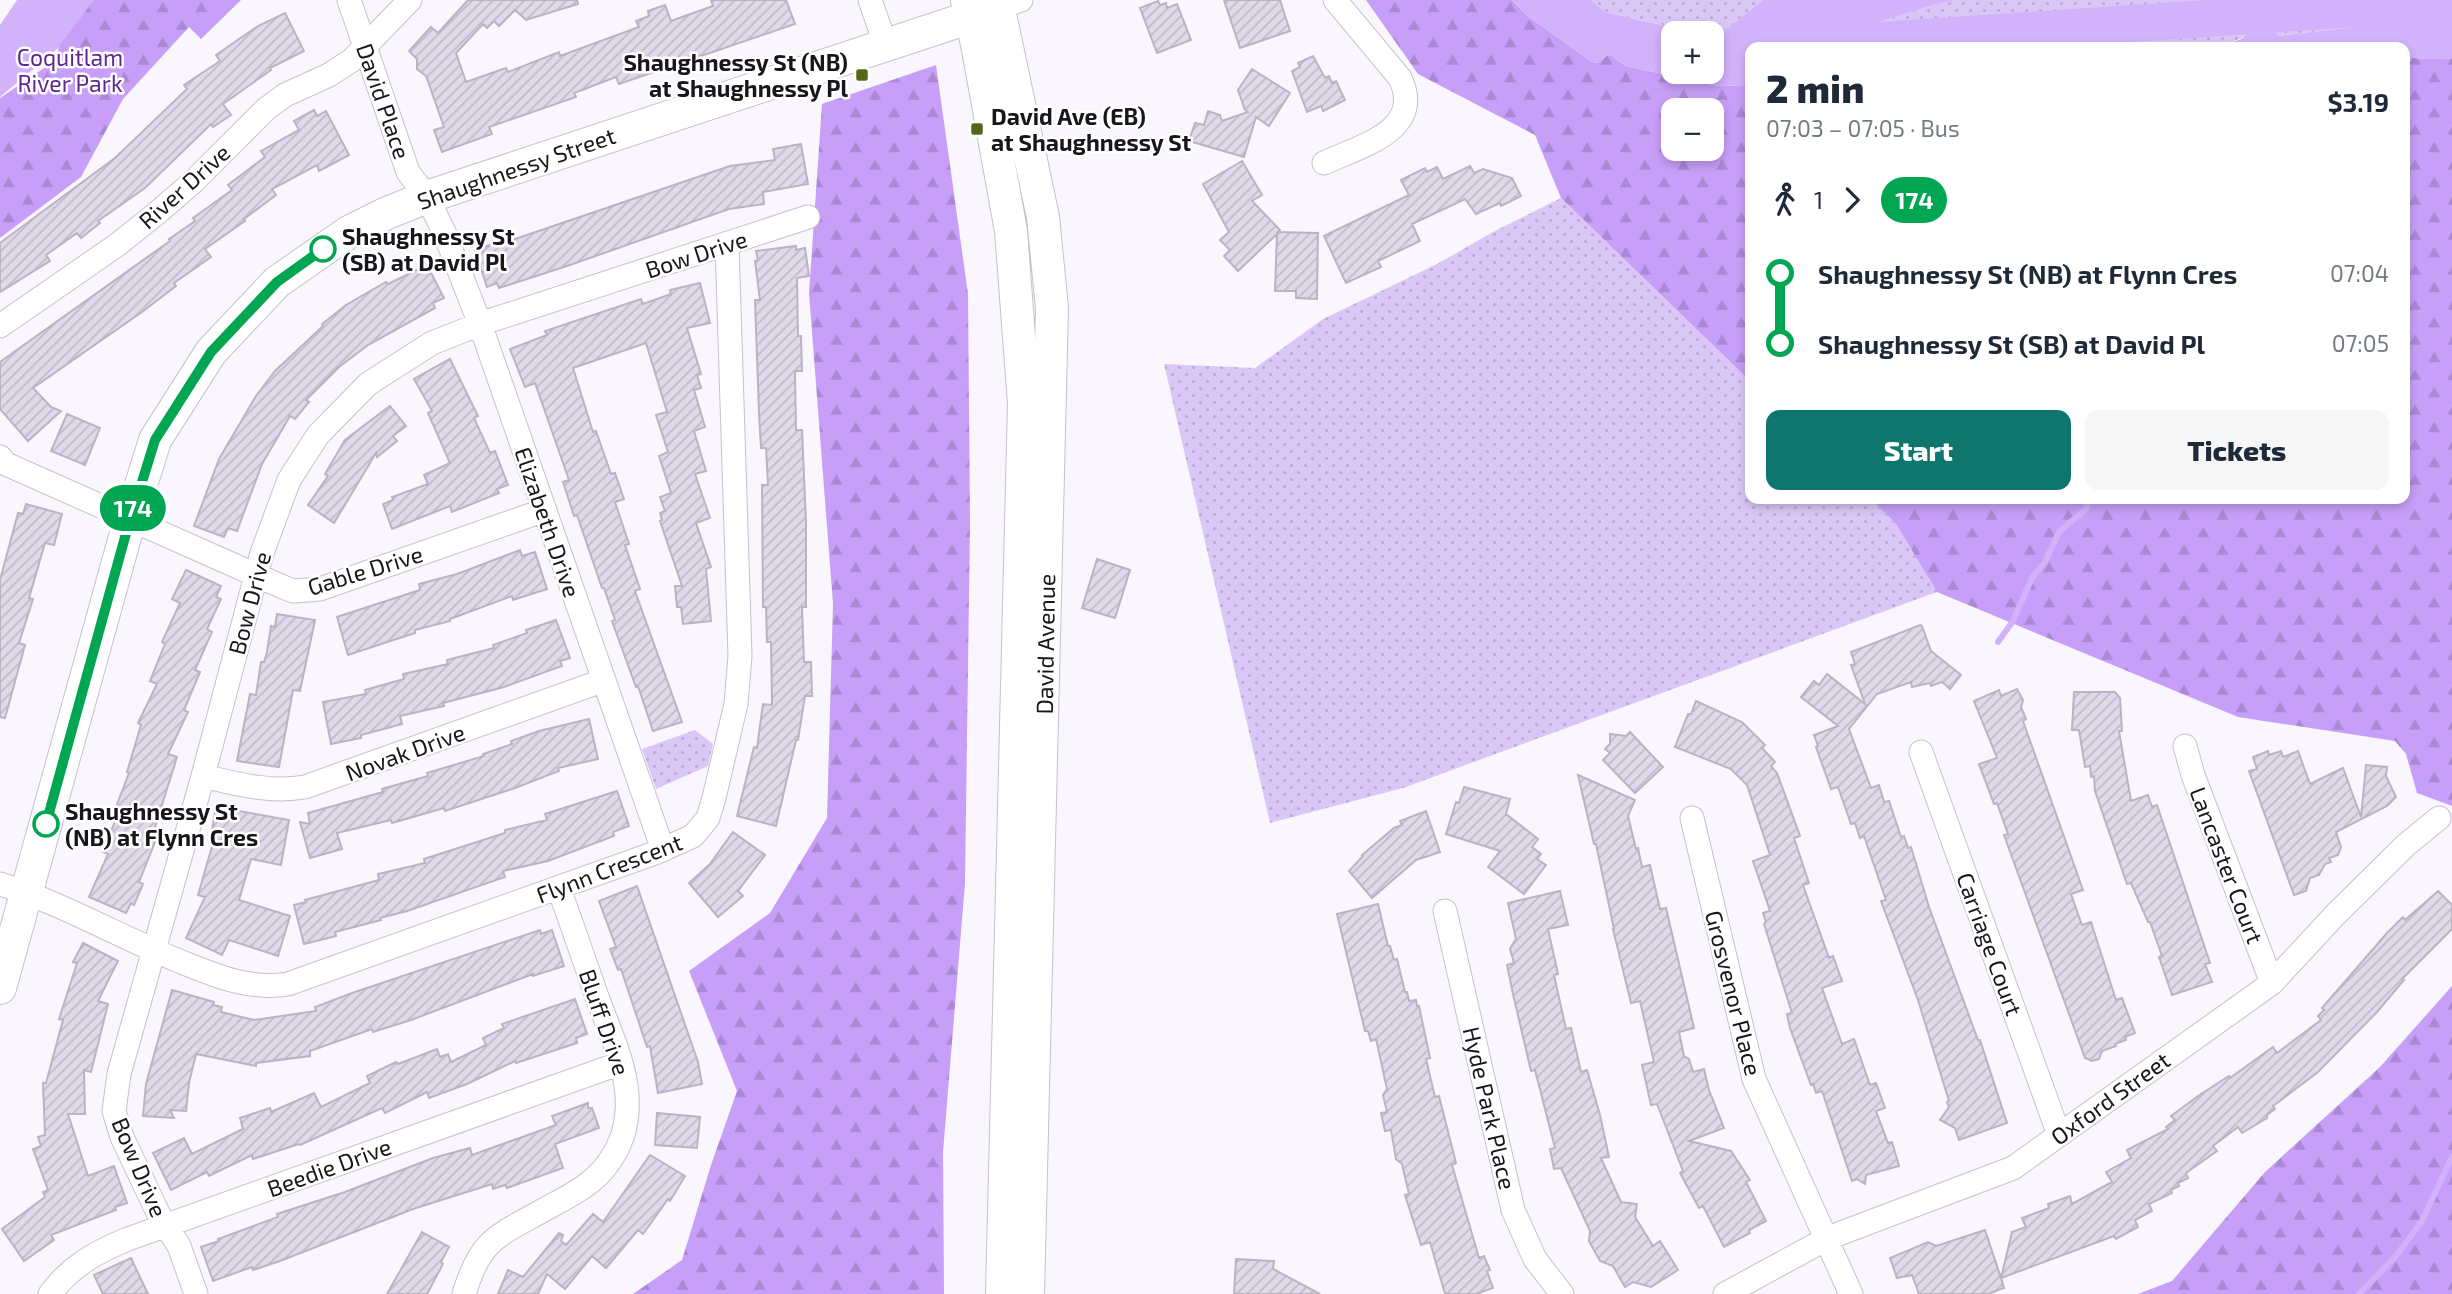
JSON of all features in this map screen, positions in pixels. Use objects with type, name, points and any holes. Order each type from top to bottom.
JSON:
[{"type":"main road","name":"Shaughnessy Street","points":[[0,988],[13,889],[155,440],[211,352],[277,282],[349,232],[427,197],[886,46],[991,5]]},
{"type":"main road","name":"David Avenue","points":[[991,5],[1024,403],[1002,1294]]},
{"type":"main road","name":"David Avenue","points":[[991,5],[1043,217],[1052,308],[1028,1294]]},
{"type":"street","name":"David Place","points":[[349,0],[408,172],[427,197]]},
{"type":"street","name":"River Drive","points":[[0,326],[117,245],[158,213],[266,109],[285,95],[329,75],[352,60],[410,0]]},
{"type":"street","points":[[870,0],[886,46]]},
{"type":"street","points":[[1324,163],[1388,132],[1401,120],[1406,107],[1400,78],[1335,0]]},
{"type":"street","name":"Elizabeth Drive","points":[[427,197],[446,234],[480,324],[663,850]]},
{"type":"street","name":"Bow Drive","points":[[196,1294],[179,1246],[165,1226],[122,1137],[114,1111],[119,1074],[256,575],[289,480],[318,435],[368,384],[432,342],[808,217]]},
{"type":"street","name":"Flynn Crescent","points":[[13,889],[226,980],[247,985],[281,985],[559,889],[693,836],[708,818],[739,681],[727,244]]},
{"type":"street","name":"Gable Drive","points":[[2,469],[108,508],[293,591],[320,589],[545,510]]},
{"type":"street","name":"Novak Drive","points":[[202,776],[267,789],[305,787],[602,681]]},
{"type":"street","name":"Lancaster Court","points":[[2185,746],[2193,775],[2272,983]]},
{"type":"street","name":"Carriage Court","points":[[1922,752],[2059,1135]]},
{"type":"street","name":"Grosvenor Place","points":[[1692,818],[1754,1079],[1852,1294]]},
{"type":"street","name":"Oxford Street","points":[[1725,1294],[1828,1238],[2013,1168],[2272,983],[2334,915],[2406,845],[2439,818]]},
{"type":"street","name":"Bluff Drive","points":[[464,1294],[472,1266],[487,1246],[507,1230],[575,1193],[600,1173],[609,1162],[626,1122],[627,1093],[621,1063],[559,889]]},
{"type":"street","name":"Hyde Park Place","points":[[1444,911],[1513,1210],[1535,1259],[1562,1294]]},
{"type":"street","name":"Beedie Drive","points":[[51,1294],[70,1270],[94,1254],[165,1226],[621,1063]]},
{"type":"shaded area","points":[[17,0],[94,0],[57,49],[0,97],[0,25]]},
{"type":"shaded area","points":[[1512,0],[1591,0],[1605,12],[1661,25],[1661,74],[1626,66],[1609,54],[1597,63],[1528,16]]},
{"type":"shaded area","points":[[1591,0],[1763,0],[1724,29],[1724,21],[1661,21],[1661,25],[1605,12]]},
{"type":"shaded area","points":[[1763,0],[1956,0],[1860,28],[1854,42],[1745,42],[1745,85],[1709,84],[1724,84],[1724,29]]},
{"type":"shaded area","points":[[1956,0],[2203,0],[2232,11],[2255,27],[2231,42],[1854,42],[1860,28]]},
{"type":"shaded area","points":[[2203,0],[2452,0],[2452,59],[2410,57],[2410,42],[2233,42],[2241,39],[2254,27],[2232,11]],"holes":[[[2389,8],[2414,15],[2405,21],[2278,36],[2272,24],[2294,14],[2319,10]]]},
{"type":"shaded area","points":[[2389,8],[2415,15],[2405,21],[2278,36],[2272,24],[2307,12]]},
{"type":"shaded area","points":[[1561,198],[1745,376],[1745,504],[1876,504],[1896,524],[1937,592],[1403,788],[1270,823],[1164,364],[1255,368],[1323,319],[1437,264]]},
{"type":"shaded area","points":[[695,730],[713,744],[708,766],[656,789],[642,749]]},
{"type":"green space","name":"Coquitlam River Park","points":[[86,0],[241,0],[201,39],[189,27],[123,99],[81,177],[0,238],[0,98],[56,60],[64,22]]},
{"type":"green space","points":[[1366,0],[1512,0],[1528,16],[1592,62],[1597,63],[1609,54],[1626,66],[1661,74],[1661,84],[1745,85],[1745,376],[1561,198],[1535,135],[1418,74]]},
{"type":"green space","points":[[2410,57],[2452,59],[2452,806],[2417,793],[2406,754],[2395,741],[2238,717],[1937,592],[1896,524],[1876,504],[2410,504]]},
{"type":"green space","points":[[936,65],[968,294],[970,523],[965,883],[943,1152],[944,1294],[633,1294],[682,1260],[737,1091],[689,971],[770,913],[827,818],[833,604],[809,293],[822,104]]},
{"type":"green space","points":[[2452,986],[2452,1294],[2138,1294],[2172,1281],[2265,1172],[2380,1067]]},
{"type":"building","points":[[468,0],[577,0],[578,4],[526,20],[515,10],[499,26],[494,21],[487,28],[483,24],[456,53],[466,82],[506,68],[508,72],[559,52],[560,56],[639,27],[636,21],[649,16],[648,11],[665,5],[671,21],[713,6],[711,0],[786,0],[795,24],[619,84],[616,77],[574,93],[576,97],[489,127],[492,134],[442,152],[434,130],[444,127],[426,76],[417,69],[417,59],[409,51],[431,27],[438,33]]},
{"type":"building","points":[[1224,0],[1280,0],[1290,31],[1240,48]]},
{"type":"building","points":[[1158,1],[1160,5],[1166,3],[1167,8],[1177,4],[1191,40],[1157,53],[1140,8]]},
{"type":"building","points":[[285,13],[304,51],[270,68],[271,70],[223,104],[231,115],[213,127],[211,124],[145,188],[98,221],[100,223],[81,238],[77,233],[46,255],[50,261],[0,292],[0,243],[115,158],[187,89],[184,85],[220,61],[216,55],[258,26]]},
{"type":"building","points":[[1313,56],[1325,78],[1329,76],[1332,83],[1336,81],[1345,100],[1323,111],[1321,106],[1307,112],[1292,71],[1300,67],[1298,63]]},
{"type":"building","points":[[1252,69],[1290,93],[1269,126],[1256,117],[1244,157],[1189,141],[1195,123],[1204,125],[1208,111],[1220,115],[1222,121],[1248,112],[1238,90]]},
{"type":"building","points":[[314,110],[317,116],[326,111],[349,155],[319,171],[317,165],[272,189],[276,195],[205,249],[211,257],[174,283],[176,286],[142,312],[33,388],[51,407],[61,411],[28,441],[0,409],[0,362],[195,221],[193,218],[232,190],[228,185],[265,157],[261,151],[299,130],[294,121]]},
{"type":"building","points":[[801,144],[808,184],[763,192],[764,204],[729,209],[499,288],[497,283],[487,287],[475,250],[505,240],[506,242],[730,166],[775,160],[773,149]]},
{"type":"building","points":[[1242,161],[1262,195],[1252,201],[1280,230],[1278,232],[1318,233],[1317,299],[1296,298],[1296,291],[1275,291],[1277,234],[1238,271],[1224,256],[1230,250],[1220,240],[1229,232],[1203,184]]},
{"type":"building","points":[[1470,166],[1474,173],[1483,169],[1512,178],[1521,196],[1476,214],[1465,199],[1412,224],[1420,241],[1378,261],[1381,267],[1346,283],[1324,236],[1409,195],[1401,180],[1425,168],[1427,172],[1437,167],[1443,179]]},
{"type":"building","points":[[796,246],[796,250],[805,248],[809,276],[797,278],[798,336],[801,336],[802,371],[795,371],[796,430],[802,430],[806,523],[806,607],[802,607],[804,662],[811,662],[812,696],[805,696],[798,740],[776,826],[737,816],[754,747],[757,748],[763,704],[772,705],[771,642],[767,642],[766,607],[763,607],[762,485],[768,485],[766,448],[761,448],[755,300],[760,300],[755,261],[758,260],[756,251]]},
{"type":"building","points":[[427,265],[444,298],[433,303],[435,308],[368,345],[339,367],[306,400],[309,402],[295,419],[290,416],[262,464],[237,531],[228,528],[224,537],[194,526],[219,459],[256,396],[275,371],[323,326],[322,324],[346,305],[386,282],[388,284]]},
{"type":"building","points":[[700,283],[710,323],[687,328],[701,374],[697,375],[701,388],[694,390],[705,427],[694,431],[706,471],[695,474],[710,518],[696,523],[711,567],[706,569],[711,621],[683,624],[681,607],[677,607],[675,586],[682,586],[660,521],[660,513],[665,511],[660,497],[671,493],[659,456],[668,452],[656,415],[667,412],[646,343],[573,368],[593,432],[596,431],[611,474],[615,473],[624,499],[615,502],[629,544],[625,545],[640,589],[635,591],[682,722],[653,731],[612,621],[615,620],[604,588],[577,515],[574,516],[563,482],[569,480],[535,383],[525,387],[510,349],[547,335],[545,331],[641,299],[643,304],[671,294],[670,290]]},
{"type":"building","points":[[450,359],[478,416],[474,418],[490,453],[495,451],[508,485],[497,489],[499,493],[452,512],[450,506],[392,529],[383,504],[393,500],[392,497],[428,484],[424,475],[450,463],[428,413],[432,411],[414,379]]},
{"type":"building","points":[[390,406],[406,426],[393,436],[397,441],[377,457],[376,453],[334,523],[308,505],[328,476],[325,474],[345,440]]},
{"type":"building","points":[[67,414],[100,428],[85,465],[51,451]]},
{"type":"building","points":[[26,504],[62,514],[54,545],[45,543],[29,598],[33,599],[19,643],[25,645],[5,718],[0,717],[0,580],[18,513],[23,514]]},
{"type":"building","points":[[520,550],[522,556],[535,552],[547,589],[513,600],[512,596],[450,621],[415,630],[415,633],[348,655],[337,617],[420,590],[419,584],[457,574]]},
{"type":"building","points":[[1097,559],[1130,570],[1115,618],[1082,608]]},
{"type":"building","points":[[186,570],[221,586],[216,597],[221,599],[207,629],[212,632],[195,670],[200,672],[184,710],[188,712],[168,754],[177,757],[151,840],[155,842],[139,882],[143,884],[134,905],[131,903],[126,913],[89,897],[108,854],[103,852],[129,773],[127,772],[141,725],[138,723],[157,684],[150,681],[165,644],[162,642],[180,603],[172,599]]},
{"type":"building","points":[[277,614],[315,620],[300,691],[293,690],[279,767],[237,761],[250,694],[256,695],[261,662],[264,662],[271,626],[275,627]]},
{"type":"building","points":[[556,620],[570,658],[560,661],[562,666],[504,687],[443,703],[444,706],[400,716],[402,724],[361,735],[361,738],[331,744],[323,702],[366,694],[365,690],[404,679],[403,674],[448,664],[447,660],[494,648],[493,645],[527,633],[526,630]]},
{"type":"building","points":[[1920,625],[1931,651],[1961,675],[1950,689],[1942,682],[1931,686],[1930,683],[1912,687],[1911,682],[1877,694],[1849,729],[1871,788],[1879,785],[1884,802],[1889,801],[1901,837],[1904,836],[1908,848],[1911,847],[1929,907],[1980,1040],[2007,1123],[1959,1140],[1955,1128],[1940,1120],[1949,1107],[1949,1101],[1918,1000],[1881,901],[1886,900],[1864,836],[1860,838],[1855,823],[1851,824],[1838,787],[1831,789],[1816,747],[1818,746],[1814,735],[1838,726],[1801,697],[1814,681],[1819,685],[1827,674],[1865,704],[1851,665],[1855,664],[1851,652]]},
{"type":"building","points":[[2017,689],[2023,700],[2021,707],[2026,719],[2023,721],[2083,890],[2071,894],[2082,925],[2091,922],[2116,1000],[2122,998],[2135,1033],[2125,1037],[2126,1040],[2115,1044],[2116,1046],[2102,1051],[2099,1059],[2092,1061],[2085,1058],[2004,835],[2008,834],[1997,803],[1994,804],[1979,764],[1997,758],[1974,701],[1999,690],[2001,696]]},
{"type":"building","points":[[2074,692],[2115,692],[2120,698],[2122,731],[2119,731],[2131,801],[2148,795],[2152,807],[2157,805],[2210,963],[2205,964],[2212,982],[2172,995],[2150,922],[2131,883],[2127,884],[2095,791],[2094,776],[2091,777],[2090,766],[2085,767],[2079,730],[2072,730]]},
{"type":"building","points":[[1696,701],[1742,722],[1765,745],[1762,748],[1775,762],[1771,766],[1777,773],[1800,836],[1794,838],[1809,883],[1803,885],[1829,958],[1833,956],[1842,981],[1822,988],[1842,1044],[1854,1039],[1870,1085],[1876,1083],[1885,1108],[1876,1111],[1888,1143],[1892,1142],[1899,1166],[1866,1175],[1865,1184],[1857,1179],[1852,1181],[1822,1091],[1816,1093],[1813,1084],[1811,1085],[1790,1028],[1787,1014],[1792,1013],[1764,924],[1766,922],[1763,913],[1770,911],[1753,861],[1770,855],[1747,785],[1731,769],[1675,747]]},
{"type":"building","points":[[589,719],[598,759],[558,768],[559,771],[515,788],[445,811],[444,808],[392,823],[391,820],[337,833],[342,849],[310,858],[300,822],[310,824],[308,813],[383,792],[382,789],[484,756],[483,754],[512,744],[511,741],[539,731]]},
{"type":"building","points":[[1630,732],[1663,767],[1635,793],[1603,760],[1610,753],[1605,749],[1610,744],[1610,734],[1626,736]]},
{"type":"building","points":[[2268,751],[2269,755],[2281,751],[2283,757],[2298,751],[2310,784],[2343,768],[2361,817],[2366,765],[2387,767],[2386,776],[2396,797],[2387,806],[2336,832],[2341,847],[2338,855],[2329,858],[2331,862],[2325,864],[2319,875],[2310,878],[2306,891],[2294,895],[2249,771],[2257,769],[2253,757]]},
{"type":"building","points":[[1578,775],[1635,800],[1628,816],[1636,849],[1638,848],[1642,867],[1650,865],[1660,909],[1666,908],[1694,1028],[1679,1032],[1684,1056],[1689,1059],[1693,1072],[1704,1069],[1724,1128],[1689,1141],[1731,1151],[1750,1180],[1746,1182],[1766,1221],[1724,1247],[1703,1206],[1699,1208],[1680,1173],[1683,1171],[1657,1104],[1651,1105],[1642,1065],[1654,1062],[1640,1001],[1631,1003]]},
{"type":"building","points":[[1464,787],[1510,799],[1506,814],[1538,839],[1532,847],[1541,854],[1537,859],[1546,865],[1524,894],[1488,867],[1500,851],[1446,834],[1456,802],[1459,803]]},
{"type":"building","points":[[617,791],[629,826],[613,832],[614,836],[548,861],[503,871],[505,877],[380,918],[381,920],[335,932],[336,936],[304,944],[294,905],[379,880],[378,874],[425,863],[424,859],[505,833],[505,830],[547,820],[545,814]]},
{"type":"building","points":[[233,810],[289,820],[281,865],[251,859],[239,900],[290,916],[278,956],[229,940],[222,955],[186,938],[205,897],[198,895],[213,843],[210,842],[215,812],[232,814]]},
{"type":"building","points":[[1426,811],[1440,852],[1416,860],[1372,898],[1349,871],[1362,855],[1394,828],[1402,825],[1400,821]]},
{"type":"building","points":[[733,832],[765,855],[738,891],[743,896],[718,917],[689,883],[710,864]]},
{"type":"building","points":[[637,886],[698,1062],[702,1084],[658,1093],[650,1046],[647,1047],[621,969],[618,970],[610,949],[616,947],[599,901]]},
{"type":"building","points":[[1560,891],[1568,925],[1548,929],[1558,974],[1554,975],[1566,1029],[1571,1028],[1581,1072],[1587,1070],[1600,1115],[1609,1157],[1601,1158],[1621,1202],[1637,1204],[1635,1217],[1653,1246],[1660,1241],[1678,1270],[1651,1287],[1633,1282],[1625,1287],[1613,1266],[1600,1261],[1589,1241],[1590,1231],[1561,1168],[1554,1169],[1550,1149],[1555,1148],[1535,1070],[1531,1071],[1513,994],[1507,965],[1514,963],[1510,949],[1516,939],[1508,903]]},
{"type":"building","points":[[2438,891],[2452,905],[2452,929],[2402,979],[2404,980],[2377,1012],[2318,1072],[2273,1106],[2275,1109],[2267,1118],[2242,1133],[2238,1127],[2213,1146],[2217,1151],[2186,1173],[2188,1178],[2178,1183],[2179,1186],[2171,1190],[2172,1193],[2149,1204],[2152,1211],[2135,1220],[2138,1227],[2116,1239],[2114,1236],[2001,1278],[2012,1232],[2026,1227],[2022,1218],[2049,1208],[2048,1204],[2070,1196],[2072,1204],[2112,1182],[2106,1172],[2131,1158],[2127,1150],[2168,1129],[2166,1127],[2175,1120],[2171,1116],[2198,1096],[2229,1076],[2230,1078],[2273,1047],[2277,1053],[2321,1020],[2318,1016],[2324,1010],[2322,1008],[2403,917],[2405,920]]},
{"type":"building","points":[[1378,904],[1388,946],[1394,960],[1397,959],[1405,992],[1409,1001],[1416,1000],[1419,1006],[1430,1058],[1426,1059],[1435,1097],[1439,1096],[1456,1163],[1452,1165],[1479,1258],[1484,1256],[1490,1270],[1487,1271],[1493,1288],[1476,1294],[1445,1294],[1430,1242],[1421,1245],[1405,1195],[1409,1194],[1402,1164],[1396,1159],[1391,1130],[1385,1131],[1381,1113],[1387,1112],[1383,1095],[1387,1089],[1376,1039],[1371,1041],[1368,1031],[1365,1031],[1337,914]]},
{"type":"building","points":[[540,930],[541,934],[552,930],[564,966],[533,974],[411,1020],[373,1032],[372,1029],[310,1051],[310,1056],[256,1063],[256,1066],[196,1054],[186,1111],[170,1110],[174,1118],[143,1116],[146,1084],[172,990],[214,1002],[213,1005],[222,1007],[221,1012],[254,1020],[316,1011],[315,1007],[352,993]]},
{"type":"building","points":[[83,943],[118,961],[98,1001],[108,1004],[91,1072],[84,1070],[85,1114],[68,1114],[88,1176],[114,1166],[127,1203],[115,1207],[116,1210],[51,1235],[54,1240],[24,1261],[2,1229],[45,1197],[43,1192],[48,1190],[33,1149],[41,1146],[38,1137],[45,1135],[43,1083],[46,1083],[63,1020],[59,1019],[77,963],[73,962]]},
{"type":"building","points":[[575,999],[587,1034],[576,1038],[577,1043],[516,1063],[515,1061],[467,1084],[429,1098],[427,1092],[385,1113],[382,1108],[300,1145],[253,1159],[252,1155],[209,1176],[207,1172],[171,1190],[153,1153],[184,1138],[192,1154],[243,1129],[240,1118],[270,1108],[271,1112],[314,1093],[321,1107],[370,1083],[367,1076],[396,1062],[398,1064],[437,1049],[440,1057],[448,1054],[451,1062],[486,1045],[483,1038],[504,1028],[502,1024]]},
{"type":"building","points":[[588,1103],[599,1128],[555,1144],[563,1168],[507,1188],[505,1185],[493,1189],[492,1184],[413,1209],[280,1261],[253,1270],[252,1267],[213,1281],[201,1247],[278,1217],[277,1214],[345,1192],[433,1158],[470,1148],[472,1155],[556,1125],[552,1116]]},
{"type":"building","points":[[657,1113],[700,1117],[697,1148],[655,1145]]},
{"type":"building","points":[[650,1155],[685,1176],[670,1201],[668,1199],[643,1234],[638,1230],[606,1268],[592,1256],[565,1289],[547,1274],[538,1294],[498,1294],[508,1270],[523,1277],[559,1233],[563,1235],[561,1241],[566,1245],[593,1214],[603,1222]]},
{"type":"building","points":[[1985,1230],[2004,1288],[1988,1294],[1919,1294],[1912,1275],[1897,1278],[1890,1258],[1928,1242],[1936,1246]]},
{"type":"building","points":[[422,1232],[449,1247],[427,1294],[387,1294]]},
{"type":"building","points":[[131,1258],[148,1294],[103,1294],[94,1275]]},
{"type":"building","points":[[1236,1259],[1274,1261],[1273,1269],[1320,1294],[1234,1294]]},
{"type":"waterway","points":[[1856,42],[2452,2]]},
{"type":"waterway","points":[[1998,642],[2013,621],[2032,578],[2045,562],[2059,532],[2087,508],[2087,504]]},
{"type":"waterway","points":[[2359,1294],[2396,1256],[2422,1221],[2452,1157]]},
{"type":"bus line","name":"174","points":[[46,824],[125,537],[155,440],[211,352],[277,282],[323,249]]},
{"type":"place","name":"Shaughnessy St (NB) at Shaughnessy Pl","points":[[862,75]]},
{"type":"place","name":"David Ave (EB) at Shaughnessy St","points":[[977,129]]},
{"type":"place","name":"Shaughnessy St (SB) at David Pl","points":[[323,249]]},
{"type":"place","name":"Shaughnessy St (NB) at Flynn Cres","points":[[46,824]]}]
